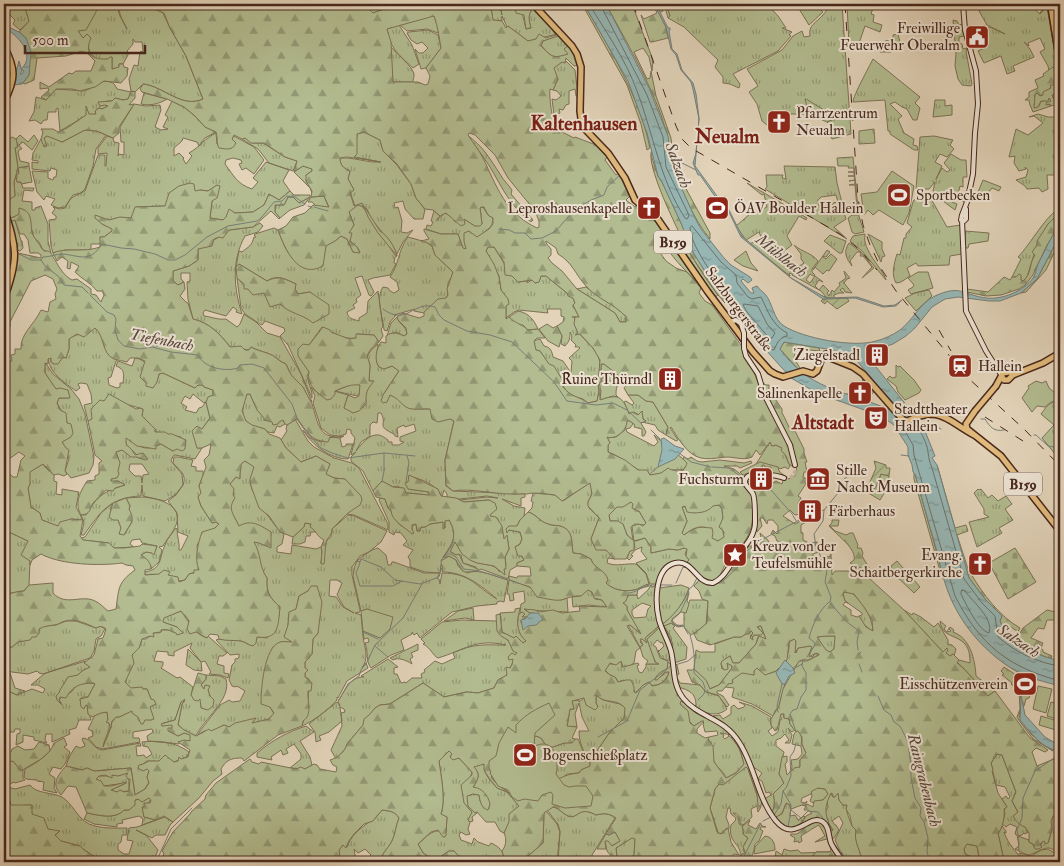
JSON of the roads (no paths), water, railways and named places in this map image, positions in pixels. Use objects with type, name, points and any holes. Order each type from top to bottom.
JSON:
[{"type":"highway","points":[[1053,4],[1060,42]]},
{"type":"highway","points":[[1053,4],[1060,60]]},
{"type":"main road","name":"Salzburgerstraße","points":[[533,4],[572,46],[579,58],[582,126],[608,153],[625,178],[638,204],[651,212],[660,221],[674,245],[732,321],[752,352],[770,371],[783,377],[801,371],[813,374],[826,358],[853,367],[863,374],[906,421],[918,416],[937,414],[963,425]]},
{"type":"main road","points":[[963,4],[965,30],[976,75],[978,108],[973,174],[964,218],[963,233],[966,311],[986,351],[1006,376]]},
{"type":"main road","points":[[4,46],[12,63],[14,76],[4,102]]},
{"type":"main road","points":[[4,134],[6,142],[4,161]]},
{"type":"main road","points":[[4,208],[13,235],[16,253],[14,270],[4,298]]},
{"type":"main road","points":[[732,321],[740,323],[743,328],[746,356],[758,374],[764,394],[790,445],[795,465]]},
{"type":"main road","points":[[963,425],[1006,376],[1060,352]]},
{"type":"main road","name":"B159","points":[[963,425],[1004,459],[1060,531]]},
{"type":"main road","points":[[784,478],[754,474],[750,474],[746,478],[746,485],[754,498],[755,524],[754,532],[748,544],[720,580],[710,583],[702,580],[690,567],[682,563],[668,566],[662,574],[658,587],[657,610],[660,625],[670,648],[675,680],[684,699],[695,709],[723,724],[738,740],[762,797],[770,813],[780,825],[794,830],[812,821],[818,820],[823,822],[828,828],[832,846],[843,862]]},
{"type":"water","points":[[584,4],[606,4],[649,88],[668,136],[671,165],[701,229],[731,265],[750,277],[752,280],[748,283],[743,279],[741,281],[751,293],[754,293],[752,288],[757,286],[765,294],[780,323],[792,330],[815,338],[828,341],[866,343],[888,337],[900,330],[930,299],[951,291],[962,291],[986,298],[999,298],[1012,294],[1024,287],[1033,278],[1038,264],[1060,224],[1060,235],[1037,279],[1021,293],[1000,301],[958,297],[945,299],[932,307],[906,336],[893,344],[865,353],[923,426],[935,456],[932,458],[937,465],[969,578],[985,599],[1002,616],[1000,621],[1003,628],[1002,634],[1030,650],[1060,661],[1060,686],[1037,680],[1014,670],[985,648],[962,620],[944,580],[908,455],[908,447],[894,425],[881,416],[817,393],[791,378],[738,319],[691,249],[681,223],[658,176],[647,133],[628,81]],"holes":[[[784,342],[827,349],[849,355],[857,361],[906,420],[908,425],[889,409],[827,387],[802,373],[780,349]]]},
{"type":"water","points":[[654,4],[656,4],[668,28],[670,28],[672,49],[677,54],[682,70],[693,83],[699,119],[691,82],[681,70],[676,55],[671,49],[666,27]]},
{"type":"water","points":[[4,25],[19,32],[26,38],[31,52],[29,75],[22,84],[4,86],[4,78],[15,76],[19,61],[21,69],[27,58],[23,45],[4,28]]},
{"type":"water","points":[[698,136],[695,166],[728,208],[742,236],[791,278],[741,237],[727,208],[714,195],[700,175],[698,175],[693,163]]},
{"type":"water","points":[[4,220],[12,254],[10,269],[4,287],[8,256]]},
{"type":"water","points":[[791,278],[826,298],[857,297],[884,306],[895,305],[902,300],[896,306],[883,307],[855,298],[823,299]]},
{"type":"water","points":[[664,438],[675,446],[684,449],[675,459],[658,467],[662,450],[661,439]]},
{"type":"water","points":[[530,613],[538,613],[543,619],[536,625],[528,626],[523,630],[521,620],[525,619]]},
{"type":"water","points":[[785,660],[795,673],[789,676],[785,684],[782,684],[776,673]]},
{"type":"water","points":[[1017,675],[1025,715],[1045,737],[1060,746],[1060,751],[1043,744],[1020,720],[1021,700]]},
{"type":"waterway","name":"Salzach","points":[[676,160],[696,170]]},
{"type":"waterway","points":[[499,229],[515,233],[525,233],[531,239],[542,238],[556,231],[573,211],[591,200],[604,195],[607,187],[620,175]]},
{"type":"waterway","points":[[41,260],[43,257],[60,254],[80,257],[89,256],[98,250],[102,244],[134,249],[155,254],[168,260],[175,260],[185,255],[207,237],[228,226],[257,221],[274,202],[282,201],[287,196],[295,197],[305,204]]},
{"type":"waterway","points":[[314,207],[328,211]]},
{"type":"waterway","name":"Tiefenbach","points":[[17,253],[31,260],[41,260],[45,266],[58,276],[64,285],[82,287],[88,293]]},
{"type":"waterway","name":"Tiefenbach","points":[[90,295],[107,312],[114,315],[118,340],[124,346],[140,349],[152,347],[171,352],[198,355],[205,363],[221,369],[233,369],[238,368],[240,365],[252,364],[264,368],[292,404],[297,418],[309,435]]},
{"type":"waterway","points":[[383,309],[391,314],[398,315],[421,307],[435,307],[444,320],[467,331],[490,335],[512,342],[554,382],[567,401],[596,405],[613,403],[627,410],[641,423]]},
{"type":"waterway","points":[[981,419],[985,419],[995,430],[1004,430]]},
{"type":"waterway","points":[[934,425],[941,429]]},
{"type":"waterway","points":[[651,430],[660,439]]},
{"type":"waterway","points":[[309,435],[321,448],[348,458],[384,453],[415,456]]},
{"type":"waterway","points":[[1034,435],[1048,446],[1060,448]]},
{"type":"waterway","points":[[382,482],[384,453]]},
{"type":"waterway","points":[[679,453],[691,462],[711,467]]},
{"type":"waterway","points":[[901,455],[909,456]]},
{"type":"waterway","points":[[406,482],[409,462],[407,456]]},
{"type":"waterway","points":[[651,473],[658,467]]},
{"type":"waterway","points":[[712,467],[729,468],[744,479]]},
{"type":"waterway","points":[[841,484],[848,476]]},
{"type":"waterway","points":[[748,481],[759,483],[771,490],[793,515]]},
{"type":"waterway","points":[[830,602],[831,597],[825,582],[827,570],[816,546],[814,534],[823,521],[824,510],[841,487]]},
{"type":"waterway","points":[[717,582],[723,581],[739,566],[744,553],[763,539],[813,513],[824,510]]},
{"type":"waterway","points":[[793,516],[797,522]]},
{"type":"waterway","points":[[357,561],[360,562],[361,559],[381,567],[395,580],[420,584],[439,577],[442,567],[441,561],[454,540]]},
{"type":"waterway","points":[[448,553],[456,557],[464,569],[480,571],[508,580]]},
{"type":"waterway","points":[[360,563],[356,573],[360,586],[393,586],[402,581]]},
{"type":"waterway","points":[[676,583],[683,567],[687,568]]},
{"type":"waterway","points":[[688,634],[683,625],[676,626],[671,621],[680,613],[689,589],[697,578],[694,574]]},
{"type":"waterway","points":[[510,580],[518,583]]},
{"type":"waterway","points":[[339,700],[348,684],[359,676],[375,645],[403,618],[422,584]]},
{"type":"waterway","points":[[628,593],[649,585]]},
{"type":"waterway","points":[[651,585],[657,585]]},
{"type":"waterway","points":[[661,585],[672,585]]},
{"type":"waterway","points":[[807,657],[815,645],[809,638],[812,628],[819,614],[829,602]]},
{"type":"waterway","name":"Raingrabenbach","points":[[830,603],[847,622],[859,631],[858,650]]},
{"type":"waterway","points":[[947,632],[949,628]]},
{"type":"waterway","points":[[363,632],[378,639]]},
{"type":"waterway","points":[[690,635],[694,654],[694,673],[703,682],[705,688]]},
{"type":"waterway","points":[[375,646],[388,657]]},
{"type":"waterway","name":"Raingrabenbach","points":[[858,655],[861,652]]},
{"type":"waterway","points":[[675,665],[688,661],[695,655]]},
{"type":"waterway","points":[[796,732],[790,714],[793,710],[797,709],[801,697],[806,690],[806,673],[802,666],[805,659]]},
{"type":"waterway","points":[[793,669],[802,664]]},
{"type":"waterway","name":"Raingrabenbach","points":[[859,664],[862,672]]},
{"type":"waterway","points":[[598,737],[627,721],[640,690],[671,666]]},
{"type":"waterway","points":[[778,712],[777,706],[782,684]]},
{"type":"waterway","points":[[698,700],[704,694],[705,689]]},
{"type":"waterway","name":"Raingrabenbach","points":[[878,696],[884,710],[900,726],[908,742],[911,778],[915,798],[921,808],[920,816],[924,822],[928,838],[927,852],[930,862]]},
{"type":"waterway","points":[[774,815],[781,804],[783,791],[791,776],[790,757],[796,743]]},
{"type":"waterway","points":[[1018,835],[1017,830],[1022,818],[1023,798],[1035,771],[1057,756]]},
{"type":"waterway","points":[[783,791],[791,805],[790,815]]},
{"type":"waterway","points":[[157,860],[171,829],[192,808]]},
{"type":"waterway","points":[[791,810],[801,818],[808,811],[818,812],[825,821]]},
{"type":"waterway","points":[[788,827],[790,816]]},
{"type":"waterway","points":[[763,821],[771,817]]},
{"type":"waterway","points":[[741,862],[761,823]]},
{"type":"waterway","points":[[1018,837],[1019,851]]},
{"type":"waterway","points":[[832,841],[848,862]]},
{"type":"waterway","points":[[1018,854],[1024,862]]},
{"type":"tunnel","points":[[784,478],[790,478],[794,475],[795,465]]},
{"type":"railway","points":[[633,4],[682,139],[691,148],[840,234],[860,250],[877,270]]},
{"type":"railway","points":[[845,4],[858,199],[863,225],[870,245],[882,270],[896,291],[967,377],[1024,429],[1060,466]]},
{"type":"railway","points":[[939,330],[951,351]]},
{"type":"railway","points":[[985,417],[1023,441]]},
{"type":"railway","points":[[1057,474],[1060,478]]},
{"type":"place","name":"Freiwillige Feuerwehr Oberalm","points":[[977,37]]},
{"type":"place","name":"Pfarrzentrum Neualm","points":[[779,122]]},
{"type":"place","name":"Sportbecken","points":[[899,195]]},
{"type":"place","name":"Leproshausenkapelle","points":[[649,208]]},
{"type":"place","name":"ÖAV Boulder Hallein","points":[[717,208]]},
{"type":"place","name":"Ziegelstadl","points":[[877,355]]},
{"type":"place","name":"Hallein","points":[[960,366]]},
{"type":"place","name":"Ruine Thürndl","points":[[670,379]]},
{"type":"place","name":"Salinenkapelle","points":[[860,393]]},
{"type":"place","name":"Stadttheater Hallein","points":[[876,418]]},
{"type":"place","name":"Fuchsturm","points":[[761,479]]},
{"type":"place","name":"Stille Nacht Museum","points":[[818,479]]},
{"type":"place","name":"Färberhaus","points":[[810,511]]},
{"type":"place","name":"Kreuz von der Teufelsmühle","points":[[735,555]]},
{"type":"place","name":"Evang. Schaitbergerkirche","points":[[980,564]]},
{"type":"place","name":"Eisschützenverein","points":[[1025,684]]},
{"type":"place","name":"Bogenschießplatz","points":[[525,755]]},
{"type":"district","name":"Kaltenhausen","points":[[584,123]]},
{"type":"district","name":"Neualm","points":[[727,136]]},
{"type":"district","name":"Altstadt","points":[[823,422]]},
{"type":"water label","name":"Mühlbach","points":[[782,255]]}]
